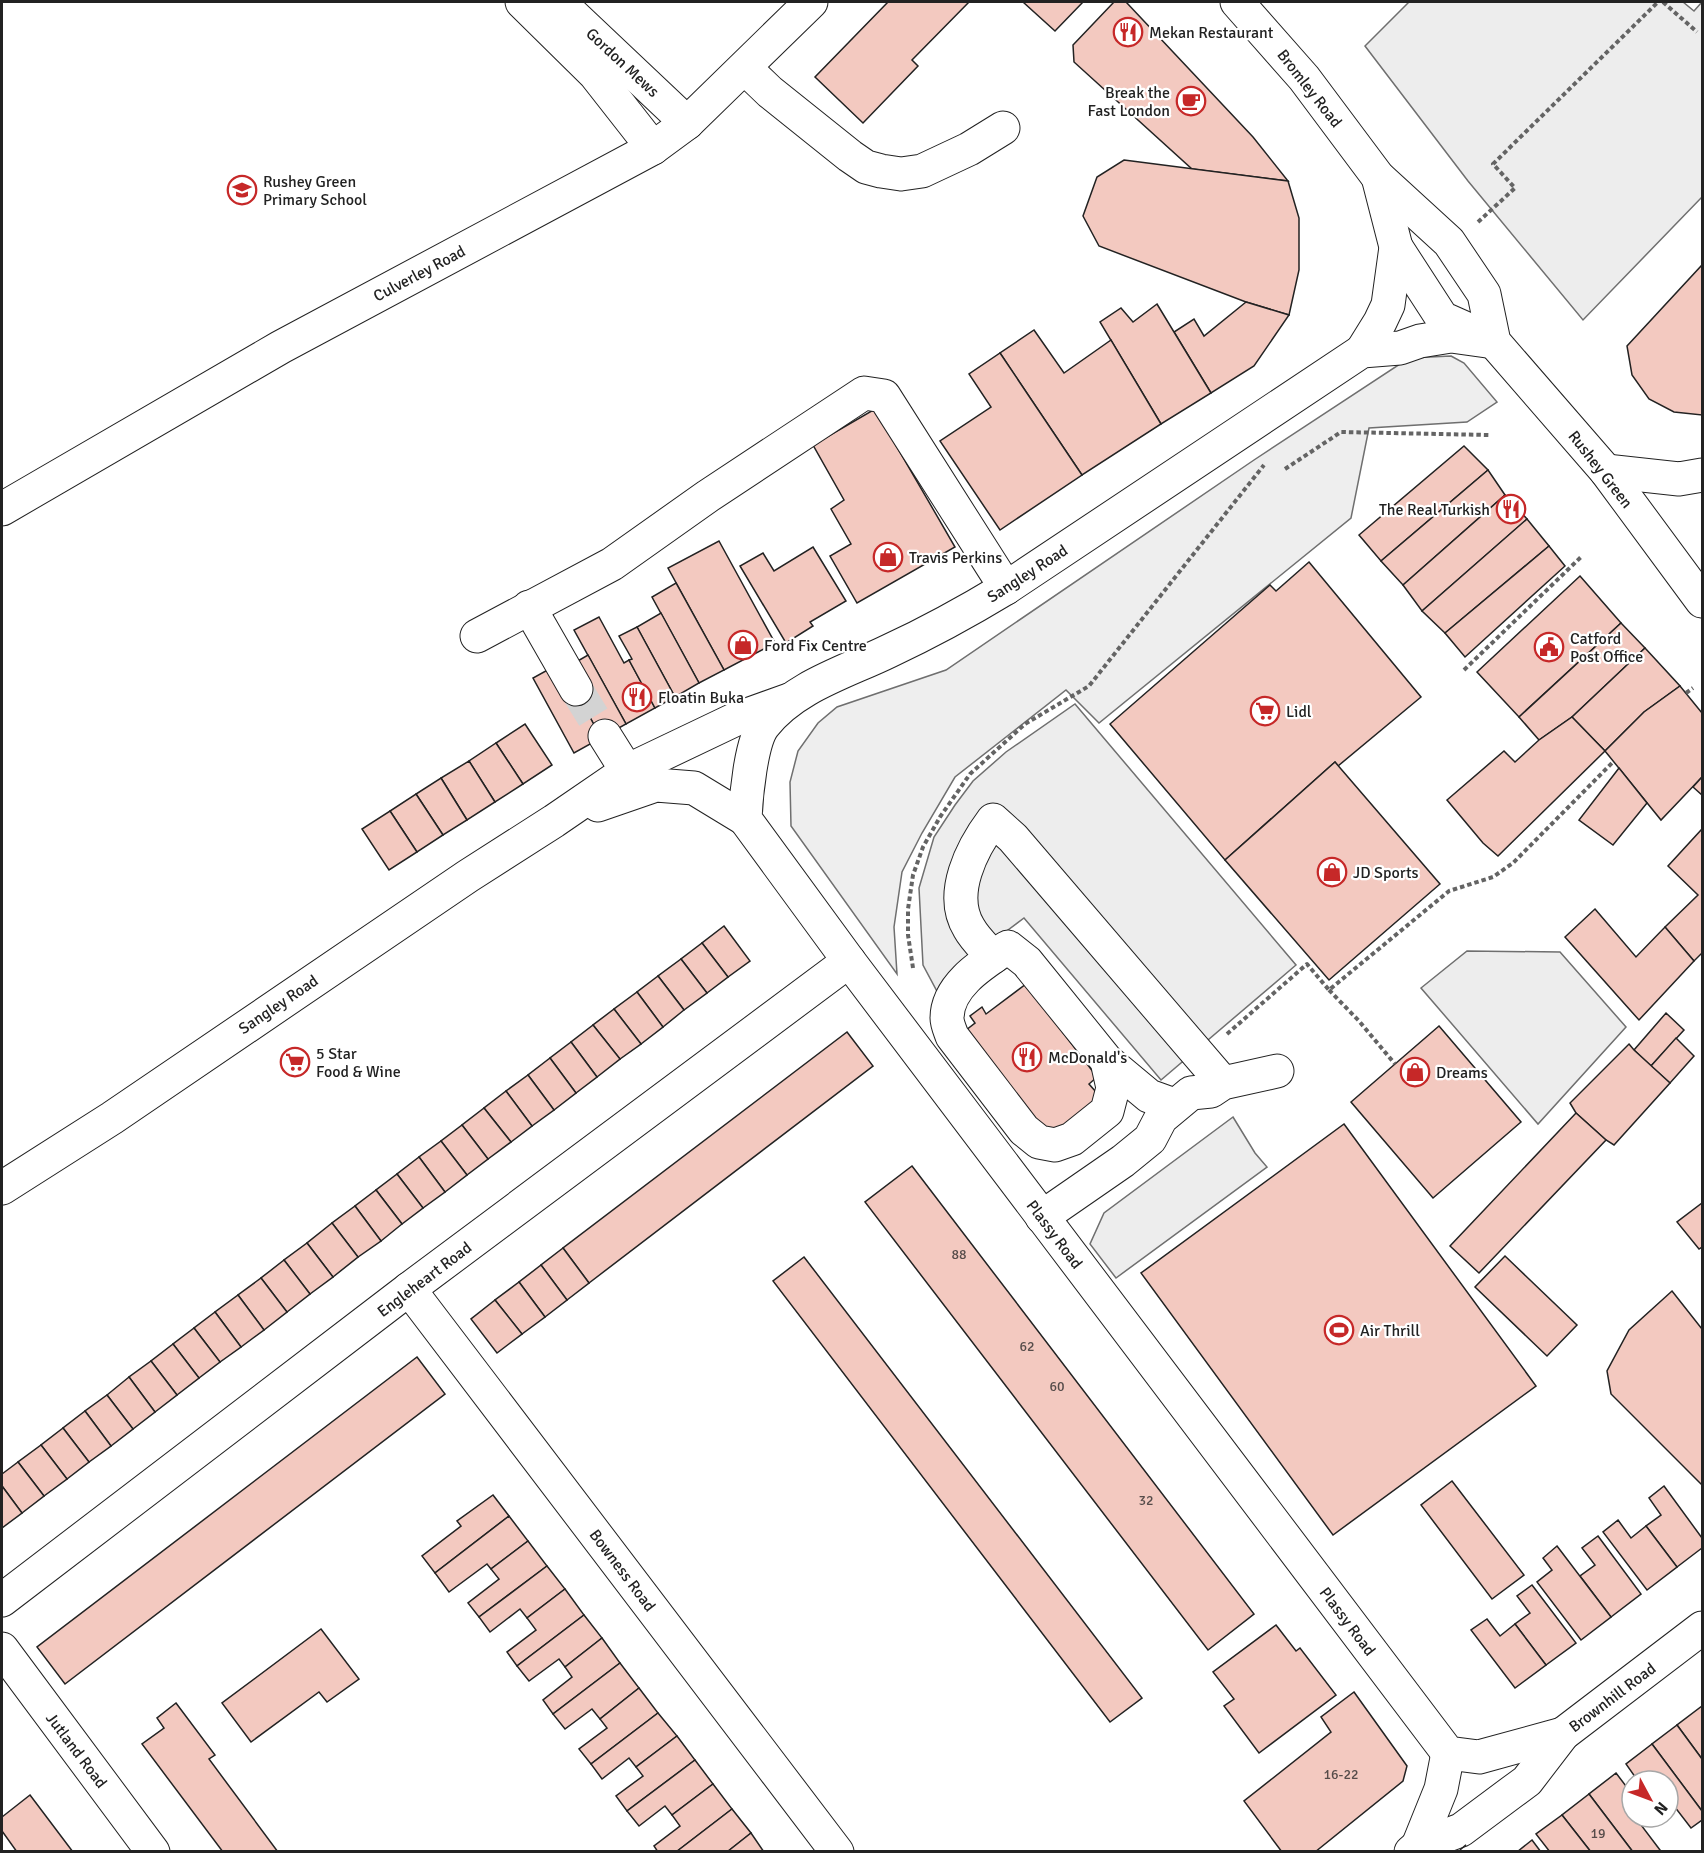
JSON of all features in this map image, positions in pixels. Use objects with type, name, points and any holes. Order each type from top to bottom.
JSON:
[{"type":"main road","points":[[522,2],[595,74],[653,148]]},
{"type":"main road","name":"Gordon Mews","points":[[559,2],[687,123]]},
{"type":"main road","name":"Culverley Road","points":[[2,509],[281,346],[653,148],[687,123],[811,2]]},
{"type":"main road","name":"Bromley Road","points":[[1237,2],[1304,78],[1378,177],[1449,242],[1484,294],[1494,342]]},
{"type":"main road","points":[[745,68],[770,92],[850,156],[866,166],[881,171],[901,174],[921,171],[969,148],[1003,128]]},
{"type":"main road","name":"Bromley Road","points":[[1362,351],[1388,304],[1396,247],[1378,177]]},
{"type":"main road","points":[[1396,247],[1443,318],[1494,342]]},
{"type":"main road","name":"Sangley Road","points":[[2,1188],[112,1118],[627,771],[736,719],[789,700],[823,681],[947,623],[1006,588],[1362,351],[1400,348],[1420,341],[1451,336],[1494,342]]},
{"type":"main road","name":"Rushey Green","points":[[1494,342],[1606,471],[1702,601]]},
{"type":"main road","points":[[477,636],[612,564],[708,496],[864,393],[884,396],[1006,588]]},
{"type":"main road","points":[[1606,471],[1679,479],[1702,475]]},
{"type":"main road","points":[[530,607],[576,689]]},
{"type":"main road","points":[[745,819],[746,792],[752,758],[762,727],[789,700]]},
{"type":"main road","points":[[605,736],[627,771]]},
{"type":"main road","name":"Sangley Road","points":[[554,821],[656,785],[694,788],[745,819]]},
{"type":"main road","name":"Plassy Road","points":[[745,819],[849,961],[1448,1752]]},
{"type":"main road","points":[[993,957],[969,929],[963,916],[961,901],[968,864],[978,840],[993,820],[1013,838],[1200,1056],[1217,1087]]},
{"type":"main road","points":[[1107,1061],[1113,1088],[1107,1111],[1072,1139],[1055,1145],[1040,1142],[1024,1130],[951,1036],[947,1019],[948,1006],[956,988],[1008,947],[1027,962],[1107,1061],[1149,1096],[1174,1105]]},
{"type":"main road","name":"Engleheart Road","points":[[2,1600],[409,1289],[849,961]]},
{"type":"main road","points":[[1042,1217],[1123,1161],[1150,1139],[1161,1118],[1191,1093],[1276,1071]]},
{"type":"main road","points":[[1150,1139],[1167,1139],[1208,1108],[1217,1087]]},
{"type":"main road","name":"Bowness Road","points":[[409,1289],[837,1851]]},
{"type":"main road","name":"Brownhill Road","points":[[1415,1849],[1461,1830],[1527,1781],[1563,1734],[1702,1628]]},
{"type":"main road","name":"Jutland Road","points":[[2,1649],[153,1851]]},
{"type":"main road","points":[[1415,1849],[1442,1789],[1448,1752],[1479,1757],[1563,1734]]},
{"type":"path","points":[[1472,228],[1515,188],[1493,164],[1658,2]]},
{"type":"path","points":[[1663,2],[1697,32]]},
{"type":"path","points":[[1285,469],[1341,432],[1489,435]]},
{"type":"path","points":[[913,969],[908,936],[908,909],[913,875],[923,847],[946,808],[970,774],[1025,724],[1089,686],[1264,465]]},
{"type":"path","points":[[1464,670],[1582,556]]},
{"type":"path","points":[[1686,693],[1693,688]]},
{"type":"path","points":[[1329,990],[1449,891],[1493,877],[1513,863],[1614,762]]},
{"type":"path","points":[[1200,1056],[1307,964],[1395,1064]]},
{"type":"shaded area","points":[[1409,2],[1683,2],[1694,11],[1702,2],[1702,197],[1583,320],[1468,181],[1365,46]]},
{"type":"shaded area","points":[[1451,356],[1464,363],[1497,402],[1467,422],[1369,428],[1351,518],[1099,723],[1066,690],[955,777],[902,872],[894,927],[897,974],[791,826],[790,782],[798,751],[818,723],[837,707],[946,670],[1254,460],[1409,358]]},
{"type":"shaded area","points":[[1075,704],[1296,965],[1161,1080],[1024,918],[1004,933],[939,995],[923,965],[919,888],[934,837],[973,781],[1006,752]]},
{"type":"shaded area","points":[[1467,951],[1560,952],[1626,1027],[1538,1124],[1421,988]]},
{"type":"shaded area","points":[[1233,1117],[1255,1153],[1267,1167],[1116,1278],[1090,1244],[1104,1213]]},
{"type":"building","points":[[888,2],[969,2],[912,60],[918,66],[863,123],[815,77]]},
{"type":"building","points":[[1023,2],[1083,2],[1055,31]]},
{"type":"building","points":[[1114,2],[1126,2],[1253,137],[1288,181],[1192,169],[1074,62],[1073,45]]},
{"type":"building","points":[[1124,160],[1288,181],[1299,218],[1299,270],[1289,315],[1246,302],[1099,246],[1083,216],[1097,177]]},
{"type":"building","points":[[1702,265],[1702,415],[1674,412],[1649,399],[1632,375],[1627,346]]},
{"type":"building","points":[[1246,302],[1289,315],[1254,366],[1211,393],[1174,332],[1194,319],[1204,336]]},
{"type":"building","points":[[1157,304],[1211,393],[1161,424],[1100,322],[1121,308],[1133,322]]},
{"type":"building","points":[[1034,330],[1064,373],[1111,340],[1161,424],[1082,475],[1000,353]]},
{"type":"building","points":[[1000,353],[1082,475],[1000,530],[940,441],[991,407],[969,374]]},
{"type":"building","points":[[875,409],[955,547],[857,603],[830,556],[851,544],[831,509],[844,500],[813,445]]},
{"type":"building","points":[[1464,446],[1488,470],[1381,561],[1359,535]]},
{"type":"building","points":[[1488,470],[1505,495],[1403,585],[1381,561]]},
{"type":"building","points":[[1505,495],[1527,519],[1422,611],[1403,585]]},
{"type":"building","points":[[1527,519],[1549,546],[1445,633],[1422,611]]},
{"type":"building","points":[[719,541],[775,643],[724,670],[668,568]]},
{"type":"building","points":[[1549,546],[1565,566],[1465,657],[1445,633]]},
{"type":"building","points":[[813,547],[846,601],[810,622],[813,626],[786,643],[740,566],[763,553],[774,571]]},
{"type":"building","name":"Lidl","points":[[1309,562],[1421,697],[1338,766],[1335,762],[1225,860],[1110,724],[1270,585],[1276,591]]},
{"type":"building","name":"Catford Post Office","points":[[1580,576],[1621,623],[1519,717],[1477,672]]},
{"type":"building","points":[[676,583],[724,670],[699,683],[652,597]]},
{"type":"building","points":[[661,613],[699,683],[675,697],[637,627]]},
{"type":"building","points":[[599,617],[624,663],[629,660],[655,708],[626,724],[574,630]]},
{"type":"building","points":[[1621,623],[1645,648],[1572,717],[1539,740],[1519,717]]},
{"type":"building","points":[[637,627],[675,697],[655,708],[619,636]]},
{"type":"building","points":[[1645,648],[1680,686],[1644,712],[1605,751],[1572,717]]},
{"type":"building","points":[[588,655],[626,724],[601,738],[575,689],[576,662]]},
{"type":"building","points":[[553,667],[575,689],[601,738],[574,753],[533,678]]},
{"type":"building","points":[[1680,686],[1702,713],[1702,777],[1661,820],[1605,751],[1644,712]]},
{"type":"building","points":[[1572,717],[1605,751],[1498,856],[1483,843],[1447,800],[1504,751],[1515,762],[1539,740]]},
{"type":"building","points":[[525,724],[552,765],[523,784],[496,743]]},
{"type":"building","points":[[496,743],[523,784],[495,802],[469,761]]},
{"type":"building","points":[[469,761],[495,802],[467,820],[441,778]]},
{"type":"building","name":"JD Sports","points":[[1335,762],[1440,884],[1329,980],[1225,860]]},
{"type":"building","points":[[1619,768],[1647,803],[1613,845],[1579,820]]},
{"type":"building","points":[[1702,777],[1702,795],[1693,787]]},
{"type":"building","points":[[441,778],[467,820],[443,835],[416,794]]},
{"type":"building","points":[[416,794],[443,835],[417,852],[390,811]]},
{"type":"building","points":[[390,811],[417,852],[389,870],[362,829]]},
{"type":"building","points":[[1702,829],[1702,953],[1694,961],[1665,927],[1698,895],[1668,866]]},
{"type":"building","points":[[1595,909],[1636,957],[1665,927],[1694,961],[1639,1020],[1565,937]]},
{"type":"building","points":[[724,926],[750,961],[728,977],[702,943]]},
{"type":"building","points":[[702,943],[728,977],[707,993],[681,959]]},
{"type":"building","points":[[681,959],[707,993],[684,1010],[658,976]]},
{"type":"building","points":[[658,976],[684,1010],[663,1027],[637,992]]},
{"type":"building","name":"McDonald's","points":[[1026,984],[1097,1077],[1089,1084],[1096,1092],[1093,1109],[1045,1135],[957,1037],[975,1023],[970,1016],[982,1007],[986,1014]]},
{"type":"building","points":[[637,992],[663,1027],[641,1044],[614,1009]]},
{"type":"building","points":[[614,1009],[641,1044],[620,1059],[593,1025]]},
{"type":"building","points":[[1666,1013],[1684,1030],[1651,1066],[1634,1050]]},
{"type":"building","points":[[593,1025],[620,1059],[597,1077],[571,1042]]},
{"type":"building","points":[[1439,1026],[1521,1122],[1433,1198],[1351,1102]]},
{"type":"building","points":[[847,1032],[873,1066],[589,1283],[563,1248]]},
{"type":"building","points":[[1676,1038],[1694,1056],[1670,1083],[1651,1066]]},
{"type":"building","points":[[571,1042],[597,1077],[576,1093],[550,1058]]},
{"type":"building","points":[[1629,1044],[1670,1083],[1614,1145],[1576,1113],[1570,1103]]},
{"type":"building","points":[[550,1058],[576,1093],[554,1110],[528,1075]]},
{"type":"building","points":[[528,1075],[554,1110],[532,1126],[506,1091]]},
{"type":"building","points":[[506,1091],[532,1126],[511,1142],[484,1108]]},
{"type":"building","points":[[484,1108],[511,1142],[488,1159],[462,1125]]},
{"type":"building","points":[[1576,1113],[1606,1140],[1479,1273],[1450,1246]]},
{"type":"building","name":"Air Thrill","points":[[1344,1124],[1536,1386],[1333,1535],[1141,1273]]},
{"type":"building","points":[[462,1125],[488,1159],[467,1175],[441,1141]]},
{"type":"building","points":[[441,1141],[467,1175],[445,1192],[419,1157]]},
{"type":"building","points":[[419,1157],[445,1192],[423,1208],[397,1174]]},
{"type":"building","points":[[912,1166],[1254,1614],[1208,1650],[865,1202]]},
{"type":"building","points":[[397,1174],[423,1208],[402,1224],[376,1190]]},
{"type":"building","points":[[376,1190],[402,1224],[381,1241],[355,1206]]},
{"type":"building","points":[[1702,1203],[1702,1247],[1699,1249],[1677,1222]]},
{"type":"building","points":[[355,1206],[381,1241],[358,1257],[332,1223]]},
{"type":"building","points":[[332,1223],[358,1257],[333,1277],[307,1243]]},
{"type":"building","points":[[307,1243],[333,1277],[310,1294],[284,1260]]},
{"type":"building","points":[[563,1248],[589,1283],[567,1300],[541,1265]]},
{"type":"building","points":[[1505,1256],[1577,1325],[1547,1356],[1475,1287]]},
{"type":"building","points":[[804,1257],[1142,1698],[1110,1722],[773,1281]]},
{"type":"building","points":[[284,1260],[310,1294],[287,1312],[261,1278]]},
{"type":"building","points":[[541,1265],[567,1300],[545,1317],[519,1282]]},
{"type":"building","points":[[261,1278],[287,1312],[264,1330],[238,1295]]},
{"type":"building","points":[[519,1282],[545,1317],[522,1334],[495,1300]]},
{"type":"building","points":[[1672,1291],[1702,1329],[1702,1485],[1611,1394],[1607,1371],[1629,1330]]},
{"type":"building","points":[[238,1295],[264,1330],[241,1347],[215,1312]]},
{"type":"building","points":[[495,1300],[522,1334],[497,1353],[471,1319]]},
{"type":"building","points":[[215,1312],[241,1347],[220,1362],[194,1328]]},
{"type":"building","points":[[194,1328],[220,1362],[199,1378],[173,1344]]},
{"type":"building","points":[[173,1344],[199,1378],[177,1395],[151,1361]]},
{"type":"building","points":[[417,1357],[445,1394],[65,1684],[37,1647]]},
{"type":"building","points":[[151,1361],[177,1395],[155,1412],[129,1377]]},
{"type":"building","points":[[129,1377],[155,1412],[133,1429],[107,1395]]},
{"type":"building","points":[[107,1395],[133,1429],[111,1446],[85,1411]]},
{"type":"building","points":[[85,1411],[111,1446],[89,1462],[63,1428]]},
{"type":"building","points":[[63,1428],[89,1462],[67,1479],[41,1445]]},
{"type":"building","points":[[41,1445],[67,1479],[44,1496],[18,1462]]},
{"type":"building","points":[[18,1462],[44,1496],[22,1513],[2,1486],[2,1474]]},
{"type":"building","points":[[1452,1481],[1524,1575],[1492,1599],[1421,1505]]},
{"type":"building","points":[[2,1486],[22,1513],[2,1528]]},
{"type":"building","points":[[1664,1486],[1702,1538],[1702,1548],[1677,1567],[1646,1526],[1661,1515],[1649,1498]]},
{"type":"building","points":[[493,1495],[509,1516],[435,1573],[422,1556],[461,1526],[457,1521]]},
{"type":"building","points":[[509,1516],[528,1541],[491,1569],[487,1564],[449,1592],[435,1573]]},
{"type":"building","points":[[1618,1520],[1631,1538],[1646,1526],[1677,1567],[1647,1590],[1603,1532]]},
{"type":"building","points":[[1598,1536],[1641,1594],[1611,1617],[1580,1576],[1595,1565],[1582,1548]]},
{"type":"building","points":[[528,1541],[547,1566],[479,1617],[468,1603],[499,1579],[491,1569]]},
{"type":"building","points":[[1557,1546],[1611,1617],[1581,1640],[1537,1582],[1552,1570],[1543,1558]]},
{"type":"building","points":[[547,1566],[565,1589],[527,1618],[520,1609],[490,1632],[479,1617]]},
{"type":"building","points":[[1532,1585],[1576,1643],[1546,1665],[1515,1624],[1530,1613],[1517,1596]]},
{"type":"building","points":[[565,1589],[584,1615],[517,1666],[507,1652],[536,1630],[527,1618]]},
{"type":"building","points":[[584,1615],[602,1638],[565,1667],[559,1659],[529,1681],[517,1666]]},
{"type":"building","points":[[1487,1619],[1500,1636],[1515,1624],[1546,1665],[1515,1688],[1471,1630]]},
{"type":"building","points":[[1276,1625],[1296,1651],[1300,1648],[1336,1695],[1259,1753],[1224,1706],[1234,1699],[1213,1672]]},
{"type":"building","points":[[321,1629],[359,1679],[327,1702],[319,1692],[251,1742],[222,1703]]},
{"type":"building","points":[[602,1638],[620,1663],[553,1714],[543,1700],[572,1677],[565,1667]]},
{"type":"building","points":[[620,1663],[639,1688],[600,1719],[592,1709],[565,1729],[553,1714]]},
{"type":"building","points":[[639,1688],[658,1713],[591,1764],[579,1749],[607,1728],[600,1719]]},
{"type":"building","points":[[1354,1692],[1407,1766],[1403,1781],[1315,1852],[1282,1852],[1244,1801],[1331,1732],[1321,1717]]},
{"type":"building","points":[[176,1703],[215,1755],[209,1759],[278,1852],[223,1852],[142,1744],[164,1728],[157,1718]]},
{"type":"building","points":[[1702,1706],[1702,1759],[1677,1725]]},
{"type":"building","points":[[658,1713],[677,1736],[636,1767],[629,1758],[602,1779],[591,1764]]},
{"type":"building","points":[[1677,1725],[1702,1759],[1702,1811],[1680,1782],[1680,1769],[1671,1769],[1652,1744]]},
{"type":"building","points":[[677,1736],[695,1760],[627,1811],[616,1796],[643,1776],[636,1767]]},
{"type":"building","points":[[1652,1744],[1671,1769],[1630,1769],[1626,1764]]},
{"type":"building","points":[[695,1760],[713,1784],[672,1815],[665,1806],[639,1826],[627,1811]]},
{"type":"building","points":[[1616,1773],[1620,1778],[1620,1829],[1644,1829],[1660,1850],[1658,1852],[1633,1852],[1589,1794]]},
{"type":"building","points":[[1680,1782],[1702,1811],[1702,1820],[1691,1828],[1680,1814]]},
{"type":"building","points":[[713,1784],[732,1809],[676,1852],[658,1852],[654,1846],[680,1826],[672,1815]]},
{"type":"building","points":[[1589,1794],[1633,1852],[1591,1852],[1562,1815]]},
{"type":"building","points":[[30,1795],[73,1852],[17,1852],[2,1831],[2,1817]]},
{"type":"building","points":[[732,1809],[751,1833],[727,1852],[676,1852]]},
{"type":"building","points":[[1562,1815],[1591,1852],[1550,1852],[1536,1834]]},
{"type":"building","points":[[751,1833],[764,1852],[727,1852]]},
{"type":"building","points":[[1532,1840],[1541,1852],[1517,1852]]},
{"type":"tunnel","points":[[576,689],[605,736]]},
{"type":"fence","points":[[1460,1850],[1468,1843]]},
{"type":"place","name":"Mekan Restaurant","points":[[1128,32]]},
{"type":"place","name":"Break the Fast London","points":[[1191,101]]},
{"type":"place","name":"Rushey Green Primary School","points":[[242,190]]},
{"type":"place","name":"The Real Turkish","points":[[1511,509]]},
{"type":"place","name":"Travis Perkins","points":[[888,557]]},
{"type":"place","name":"Ford Fix Centre","points":[[743,645]]},
{"type":"place","name":"Catford Post Office","points":[[1549,647]]},
{"type":"place","name":"Floatin Buka","points":[[637,697]]},
{"type":"place","name":"Lidl","points":[[1265,711]]},
{"type":"place","name":"JD Sports","points":[[1332,872]]},
{"type":"place","name":"McDonald's","points":[[1027,1057]]},
{"type":"place","name":"5 Star Food & Wine","points":[[295,1062]]},
{"type":"place","name":"Dreams","points":[[1415,1072]]},
{"type":"place","name":"Air Thrill","points":[[1339,1330]]}]
